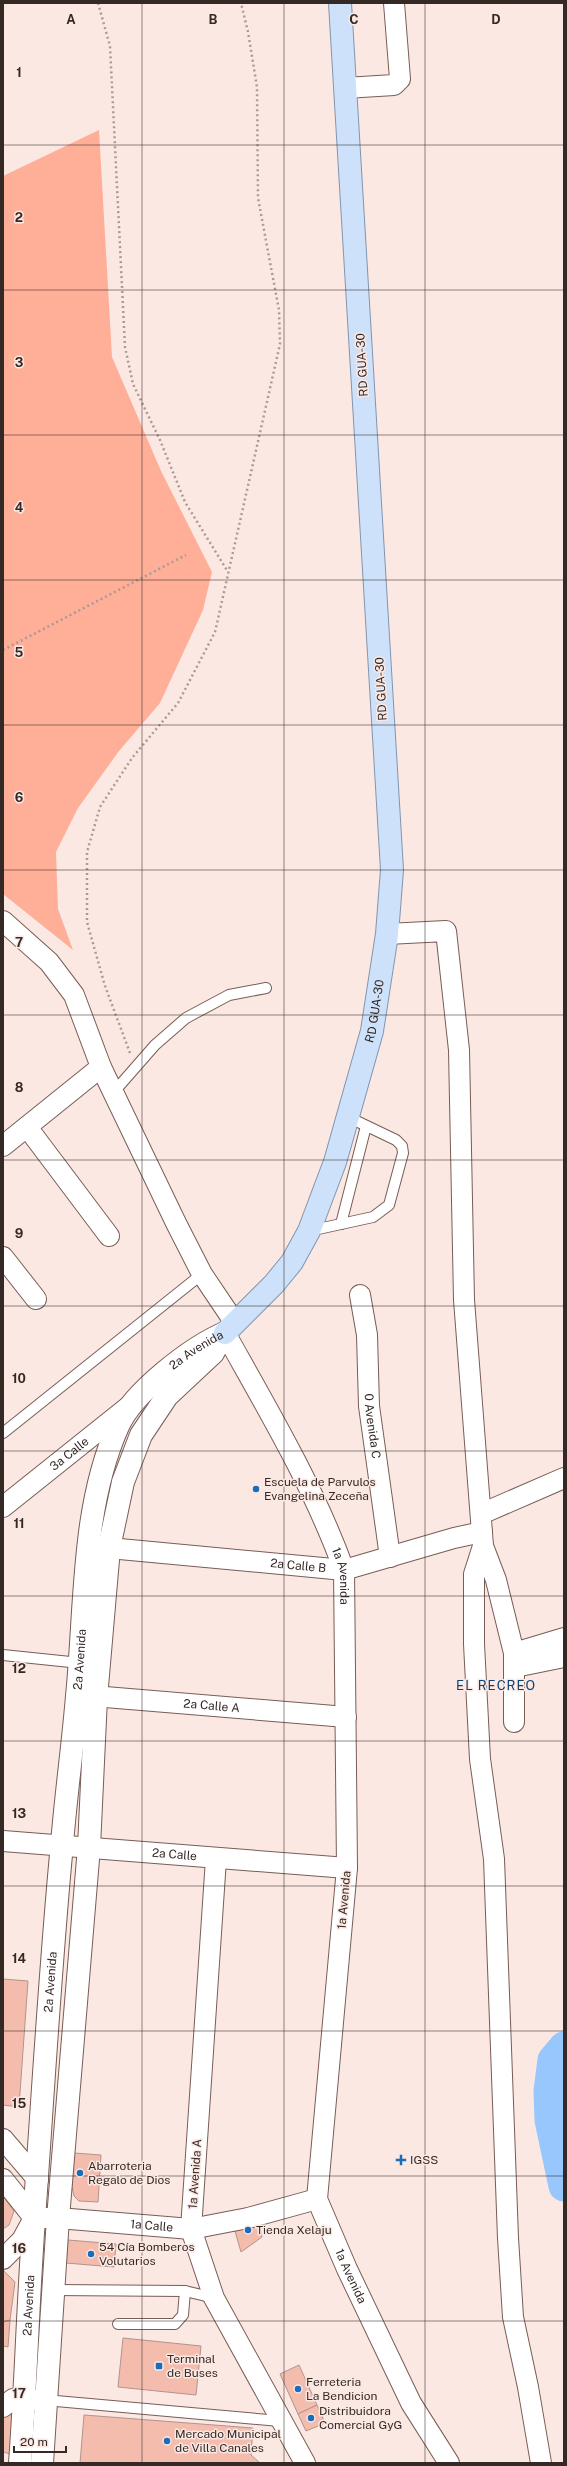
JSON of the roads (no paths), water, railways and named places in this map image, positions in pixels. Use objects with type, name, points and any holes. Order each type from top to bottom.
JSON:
[{"type":"main road","name":"RD GUA-30","points":[[230,1328],[274,1284],[292,1262],[309,1231],[335,1162],[357,1122],[387,934],[392,870],[340,3]]},
{"type":"street","points":[[345,88],[394,85],[400,79],[394,3]]},
{"type":"street","name":"1a Avenida","points":[[3,921],[49,962],[74,995],[101,1067],[113,1093],[329,1530],[344,1570],[347,1868],[318,2199],[347,2270],[411,2403],[449,2463]]},
{"type":"street","points":[[387,934],[446,931],[459,1050],[464,1300],[472,1422],[482,1531],[496,1580],[514,1660],[514,1722]]},
{"type":"street","points":[[3,1146],[101,1067]]},
{"type":"street","points":[[27,1127],[109,1236]]},
{"type":"street","points":[[3,1257],[36,1299]]},
{"type":"street","name":"0 Avenida C","points":[[360,1295],[367,1335],[369,1406],[390,1557]]},
{"type":"street","name":"2a Avenida","points":[[20,2463],[35,2400],[53,2290],[89,1847],[87,1696],[80,1663],[88,1545],[100,1480],[120,1422],[136,1401],[173,1365],[206,1341],[230,1328]]},
{"type":"street","name":"2a Avenida","points":[[42,2463],[35,2400],[34,2218],[38,2180],[61,1845],[87,1696],[109,1548],[123,1482],[141,1435],[167,1396],[213,1352],[230,1328]]},
{"type":"street","points":[[136,1401],[153,1415]]},
{"type":"street","name":"3a Calle","points":[[3,1507],[136,1401]]},
{"type":"street","name":"2a Calle B","points":[[109,1548],[344,1570],[482,1531],[564,1478]]},
{"type":"street","points":[[482,1531],[474,1574],[474,1644],[480,1759],[494,1859],[508,2238],[513,2318],[528,2386],[541,2463]]},
{"type":"street","points":[[514,1660],[564,1638]]},
{"type":"street","points":[[514,1660],[564,1657]]},
{"type":"street","name":"2a Calle A","points":[[87,1696],[346,1717]]},
{"type":"street","name":"2a Calle","points":[[3,1841],[89,1847],[216,1859],[347,1868]]},
{"type":"street","name":"1a Avenida A","points":[[216,1859],[191,2229],[214,2298],[280,2421],[305,2463]]},
{"type":"street","points":[[3,2139],[38,2180]]},
{"type":"street","points":[[3,2179],[34,2218],[22,2240],[3,2258]]},
{"type":"street","name":"1a Calle","points":[[34,2218],[58,2218],[191,2229],[248,2218],[318,2199]]},
{"type":"street","points":[[3,2406],[13,2399],[35,2400]]},
{"type":"lane","points":[[113,1093],[155,1045],[186,1018],[229,995],[266,988]]},
{"type":"lane","points":[[309,1231],[341,1224],[373,1217],[389,1205],[403,1153],[402,1146],[396,1140],[357,1122],[341,1224]]},
{"type":"lane","points":[[3,1433],[202,1274]]},
{"type":"lane","points":[[3,1655],[80,1663]]},
{"type":"lane","points":[[53,2290],[185,2291],[214,2298]]},
{"type":"lane","points":[[118,2324],[175,2324],[183,2315],[185,2291]]},
{"type":"lane","points":[[35,2400],[280,2421]]},
{"type":"waterway","points":[[564,2047],[553,2060],[549,2091],[550,2120],[564,2186]]},
{"type":"place","name":"Escuela de Parvulos Evangelina Zeceña","points":[[256,1489]]},
{"type":"place","name":"IGSS","points":[[401,2160]]},
{"type":"place","name":"Abarroteria Regalo de Dios","points":[[80,2173]]},
{"type":"place","name":"Tienda Xelaju","points":[[248,2230]]},
{"type":"place","name":"54 Cía Bomberos Volutarios","points":[[91,2254]]},
{"type":"place","name":"Terminal de Buses","points":[[159,2366]]},
{"type":"place","name":"Ferreteria La Bendicion","points":[[298,2389]]},
{"type":"place","name":"Distribuidora Comercial GyG","points":[[311,2418]]},
{"type":"place","name":"Mercado Municipal de Villa Canales","points":[[167,2441]]},
{"type":"district","name":"EL RECREO","points":[[496,1685]]}]
